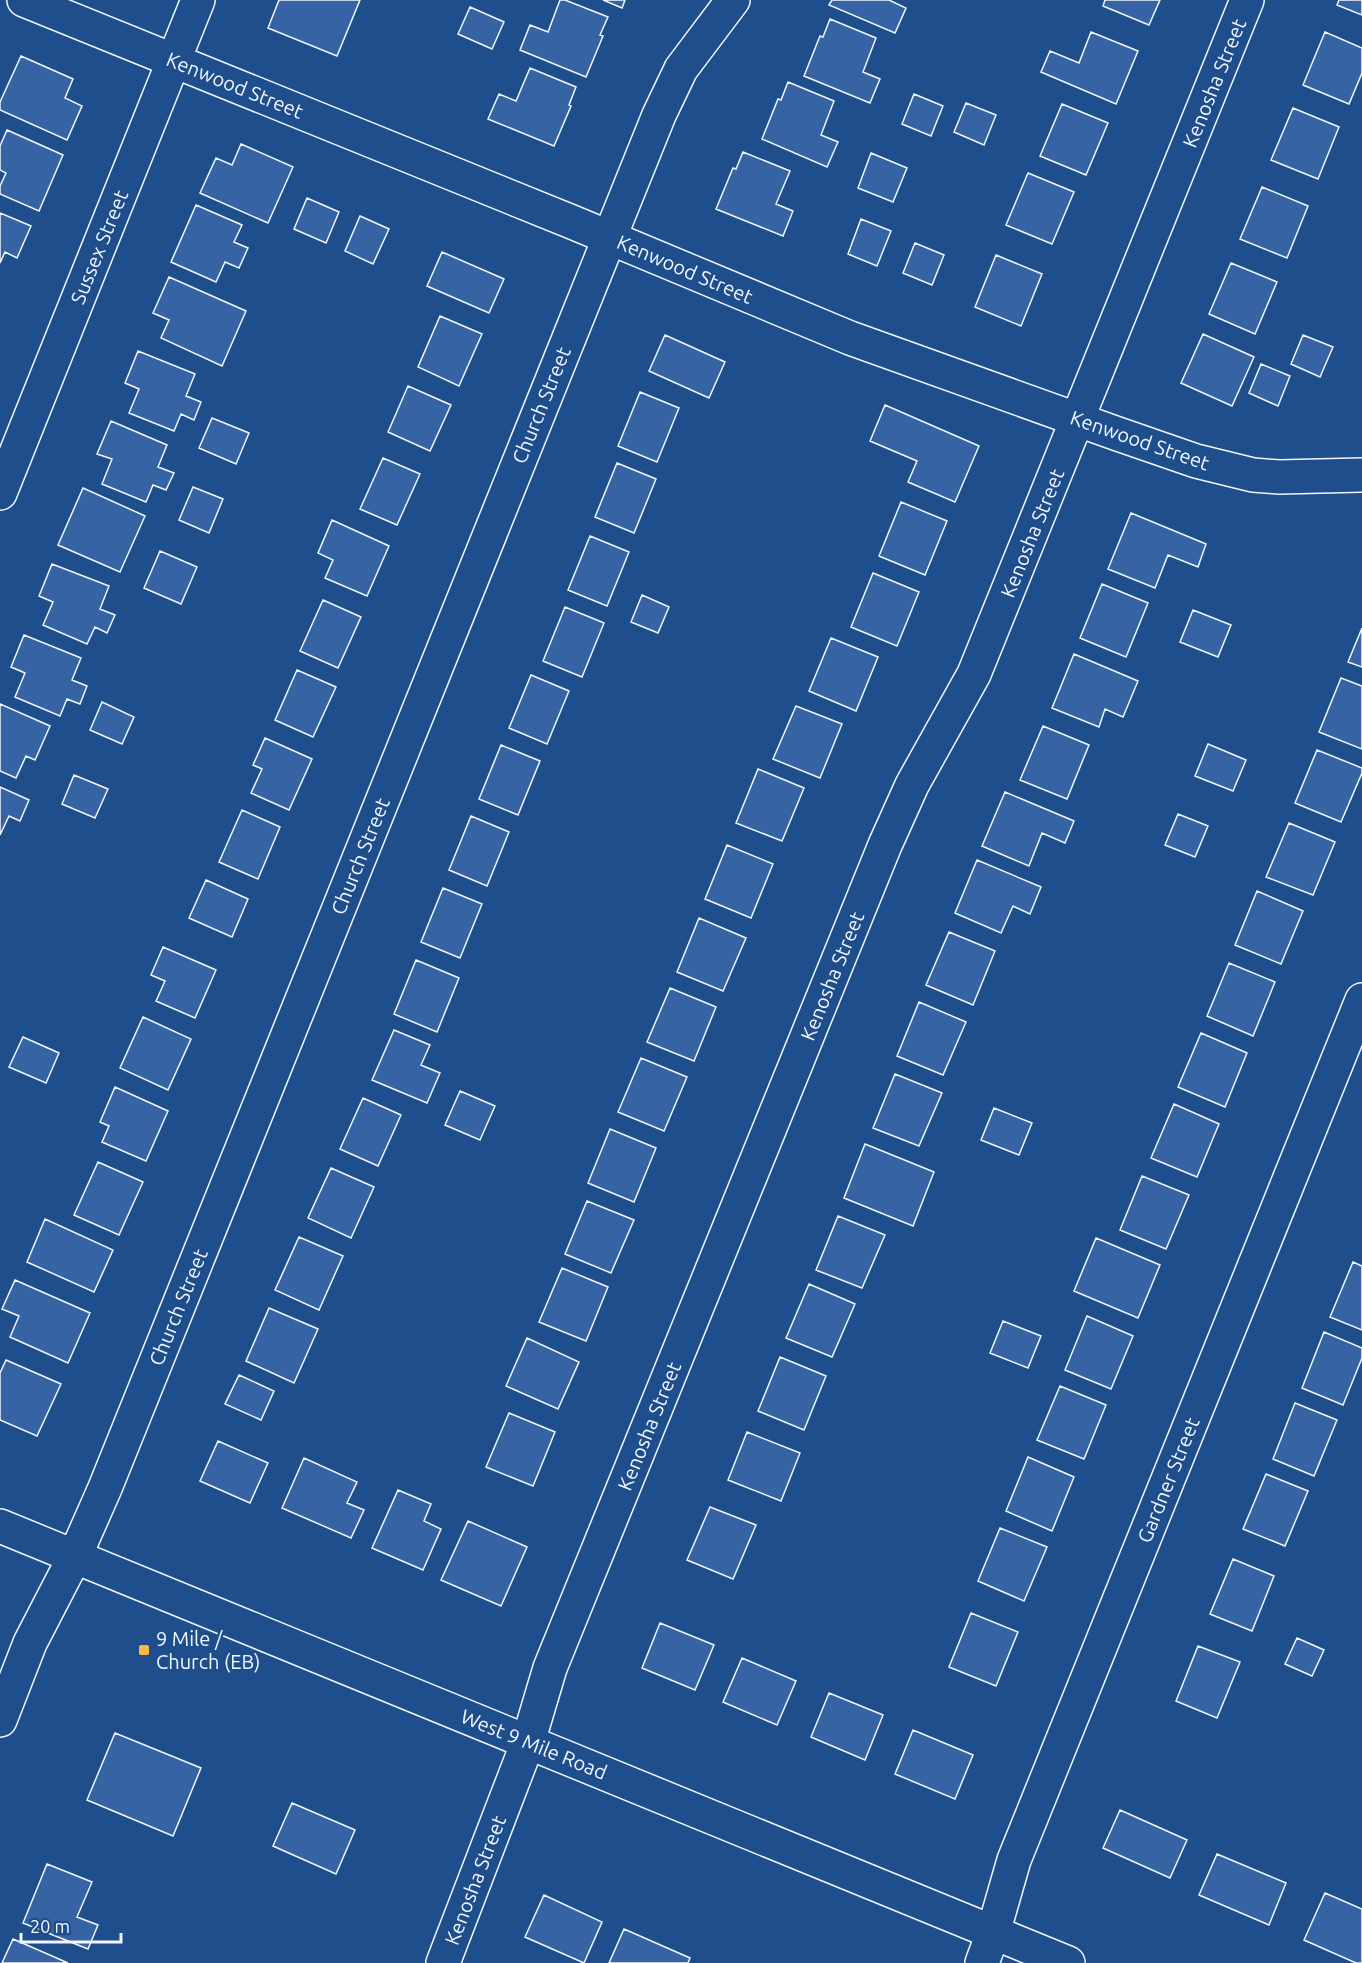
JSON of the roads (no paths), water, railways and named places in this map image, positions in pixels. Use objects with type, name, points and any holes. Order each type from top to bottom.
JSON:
[{"type":"street","name":"Kenwood Street","points":[[24,0],[609,237],[850,338],[1078,420],[1196,461],[1253,475],[1279,477],[1362,475]]},
{"type":"street","name":"Sussex Street","points":[[0,493],[198,0]]},
{"type":"street","name":"Church Street","points":[[0,1720],[30,1642],[75,1556],[105,1488],[658,115],[681,69],[733,0]]},
{"type":"street","name":"Kenosha Street","points":[[443,1963],[528,1742],[550,1668],[885,845],[912,785],[975,674],[1247,0]]},
{"type":"street","name":"Gardner Street","points":[[982,1963],[1014,1860],[1362,1000]]},
{"type":"street","name":"West 9 Mile Road","points":[[0,1526],[1068,1963]]},
{"type":"place","name":"9 Mile / Church (EB)","points":[[144,1650]]}]
